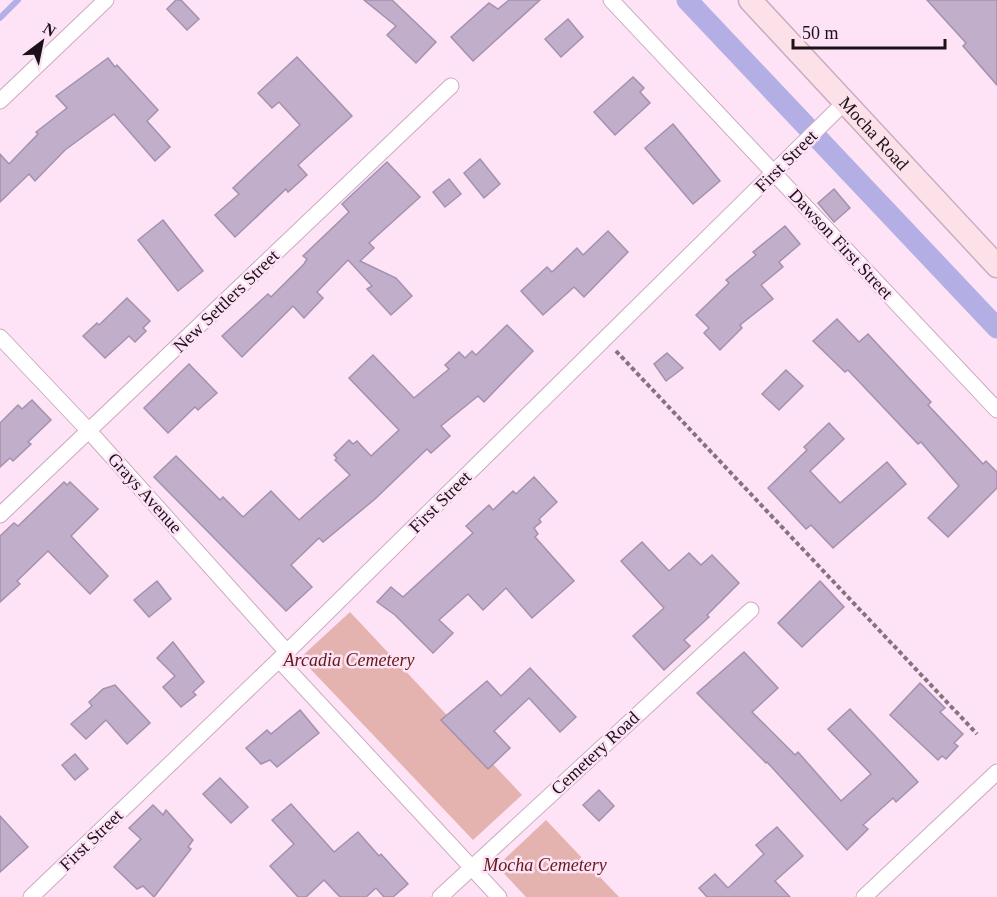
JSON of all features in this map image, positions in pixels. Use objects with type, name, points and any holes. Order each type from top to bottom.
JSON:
[{"type":"street","points":[[0,101],[106,0]]},
{"type":"street","name":"Dawson First Street","points":[[611,0],[997,410]]},
{"type":"street","name":"Mocha Road","points":[[750,0],[997,266]]},
{"type":"street","name":"New Settlers Street","points":[[0,514],[451,86]]},
{"type":"street","name":"First Street","points":[[31,897],[283,656],[845,102]]},
{"type":"street","name":"Grays Avenue","points":[[0,336],[89,431],[283,656],[499,897]]},
{"type":"street","name":"Cemetery Road","points":[[440,897],[751,610]]},
{"type":"street","points":[[864,897],[997,772]]},
{"type":"path","points":[[605,340],[977,735]]},
{"type":"green space","name":"Arcadia Cemetery","points":[[350,612],[522,795],[473,840],[300,658]]},
{"type":"green space","name":"Mocha Cemetery","points":[[546,820],[619,897],[526,897],[497,866]]},
{"type":"building","points":[[176,0],[181,0],[199,19],[187,30],[167,9]]},
{"type":"building","points":[[364,0],[392,0],[436,42],[416,63],[387,35],[396,26]]},
{"type":"building","points":[[509,0],[540,0],[473,61],[451,37],[489,3],[498,9]]},
{"type":"building","points":[[927,0],[997,0],[997,85],[963,46],[966,43]]},
{"type":"building","points":[[568,19],[583,37],[561,57],[545,39]]},
{"type":"building","points":[[297,57],[352,116],[298,165],[307,175],[288,192],[286,189],[235,237],[215,215],[239,194],[233,188],[300,125],[279,102],[272,108],[258,93]]},
{"type":"building","points":[[108,58],[158,110],[147,121],[170,147],[155,161],[114,114],[65,150],[35,181],[29,174],[0,202],[0,154],[9,164],[38,134],[36,132],[67,108],[56,96]]},
{"type":"building","points":[[633,77],[644,88],[640,92],[650,103],[615,135],[594,112]]},
{"type":"building","points":[[673,124],[720,181],[693,204],[645,148]]},
{"type":"building","points":[[480,159],[500,184],[484,198],[464,173]]},
{"type":"building","points":[[387,162],[420,197],[369,243],[374,248],[360,261],[396,278],[412,296],[391,315],[367,289],[372,286],[348,260],[317,292],[323,298],[304,318],[293,306],[242,357],[222,336],[268,294],[271,297],[304,264],[307,259],[303,256],[349,212],[342,204]]},
{"type":"building","points":[[449,179],[461,194],[445,207],[433,192]]},
{"type":"building","points":[[834,189],[850,208],[834,222],[818,203]]},
{"type":"building","points":[[163,220],[203,271],[178,291],[138,240]]},
{"type":"building","points":[[785,226],[800,244],[779,262],[783,267],[761,285],[773,299],[740,325],[742,328],[720,350],[704,333],[709,328],[696,315],[729,283],[726,280],[756,255],[753,252]]},
{"type":"building","points":[[608,231],[628,252],[584,297],[574,287],[543,315],[521,291],[547,267],[552,272],[577,248],[583,255]]},
{"type":"building","points":[[127,298],[150,321],[143,328],[146,331],[135,342],[129,336],[105,358],[83,336],[97,323],[99,325]]},
{"type":"building","points":[[837,319],[859,342],[868,334],[931,402],[928,405],[983,464],[986,461],[997,472],[997,488],[948,537],[928,518],[959,486],[921,442],[918,444],[848,370],[845,372],[813,341]]},
{"type":"building","points":[[507,325],[533,351],[484,402],[478,396],[441,426],[450,436],[431,453],[427,449],[375,499],[323,542],[319,538],[291,565],[312,587],[286,611],[154,477],[176,456],[220,500],[223,497],[243,517],[271,491],[299,520],[350,475],[335,460],[337,458],[334,455],[349,440],[353,444],[357,441],[371,456],[399,430],[349,378],[373,355],[414,398],[449,369],[445,365],[459,352],[465,358],[472,351],[476,355]]},
{"type":"building","points":[[667,353],[683,368],[666,381],[654,364]]},
{"type":"building","points":[[189,364],[217,393],[198,410],[195,407],[168,433],[144,408]]},
{"type":"building","points":[[786,370],[803,386],[779,410],[762,394]]},
{"type":"building","points":[[32,400],[51,420],[28,442],[31,444],[13,461],[10,458],[0,467],[0,423],[18,405],[22,409]]},
{"type":"building","points":[[829,423],[844,439],[810,471],[840,503],[887,462],[906,484],[833,548],[811,525],[806,529],[768,488],[807,450],[804,447]]},
{"type":"building","points":[[534,477],[557,502],[539,519],[541,522],[534,528],[538,534],[535,537],[574,581],[532,618],[506,588],[483,610],[468,594],[439,620],[453,633],[433,653],[395,615],[377,602],[391,587],[403,597],[473,533],[466,526],[489,505],[493,510],[513,491],[516,494]]},
{"type":"building","points":[[64,482],[67,485],[70,482],[98,509],[71,536],[108,576],[90,594],[48,551],[17,581],[20,584],[0,602],[0,536],[14,523],[18,526]]},
{"type":"building","points":[[642,542],[669,571],[689,553],[701,565],[712,555],[739,583],[707,615],[709,617],[684,640],[690,646],[664,670],[633,636],[664,608],[621,561]]},
{"type":"building","points":[[157,581],[171,599],[149,617],[134,600]]},
{"type":"building","points":[[820,581],[844,607],[802,647],[778,623]]},
{"type":"building","points":[[173,642],[204,682],[193,692],[196,695],[181,707],[163,687],[175,676],[157,658]]},
{"type":"building","points":[[744,652],[778,688],[752,712],[795,755],[798,752],[841,801],[871,774],[828,729],[850,709],[918,782],[896,802],[893,798],[863,825],[868,829],[847,850],[767,762],[697,693]]},
{"type":"building","points":[[530,668],[576,717],[560,732],[529,698],[494,731],[510,748],[488,769],[441,720],[487,681],[501,696]]},
{"type":"building","points":[[920,683],[945,708],[940,712],[963,734],[954,743],[958,746],[946,759],[942,756],[938,760],[890,715]]},
{"type":"building","points":[[115,685],[150,723],[127,744],[106,720],[86,739],[71,724],[92,706],[89,702],[103,689]]},
{"type":"building","points":[[300,710],[319,733],[277,767],[270,760],[261,764],[246,748],[267,730],[271,734]]},
{"type":"building","points":[[75,754],[88,769],[75,780],[62,765]]},
{"type":"building","points":[[220,778],[248,807],[231,823],[203,794]]},
{"type":"building","points":[[599,790],[614,806],[599,821],[583,805]]},
{"type":"building","points":[[291,804],[334,852],[358,832],[408,884],[393,897],[384,897],[376,888],[366,897],[340,897],[324,880],[306,897],[298,897],[270,866],[294,844],[272,820]]},
{"type":"building","points":[[153,805],[163,815],[166,810],[193,840],[188,847],[191,849],[154,897],[143,886],[137,889],[114,867],[141,839],[129,828]]},
{"type":"building","points":[[0,816],[28,847],[0,872]]},
{"type":"building","points":[[777,827],[803,856],[775,881],[790,897],[707,897],[699,888],[715,874],[728,888],[764,854],[756,845]]},
{"type":"waterway","points":[[0,18],[18,0]]},
{"type":"waterway","points":[[687,0],[997,328]]}]
